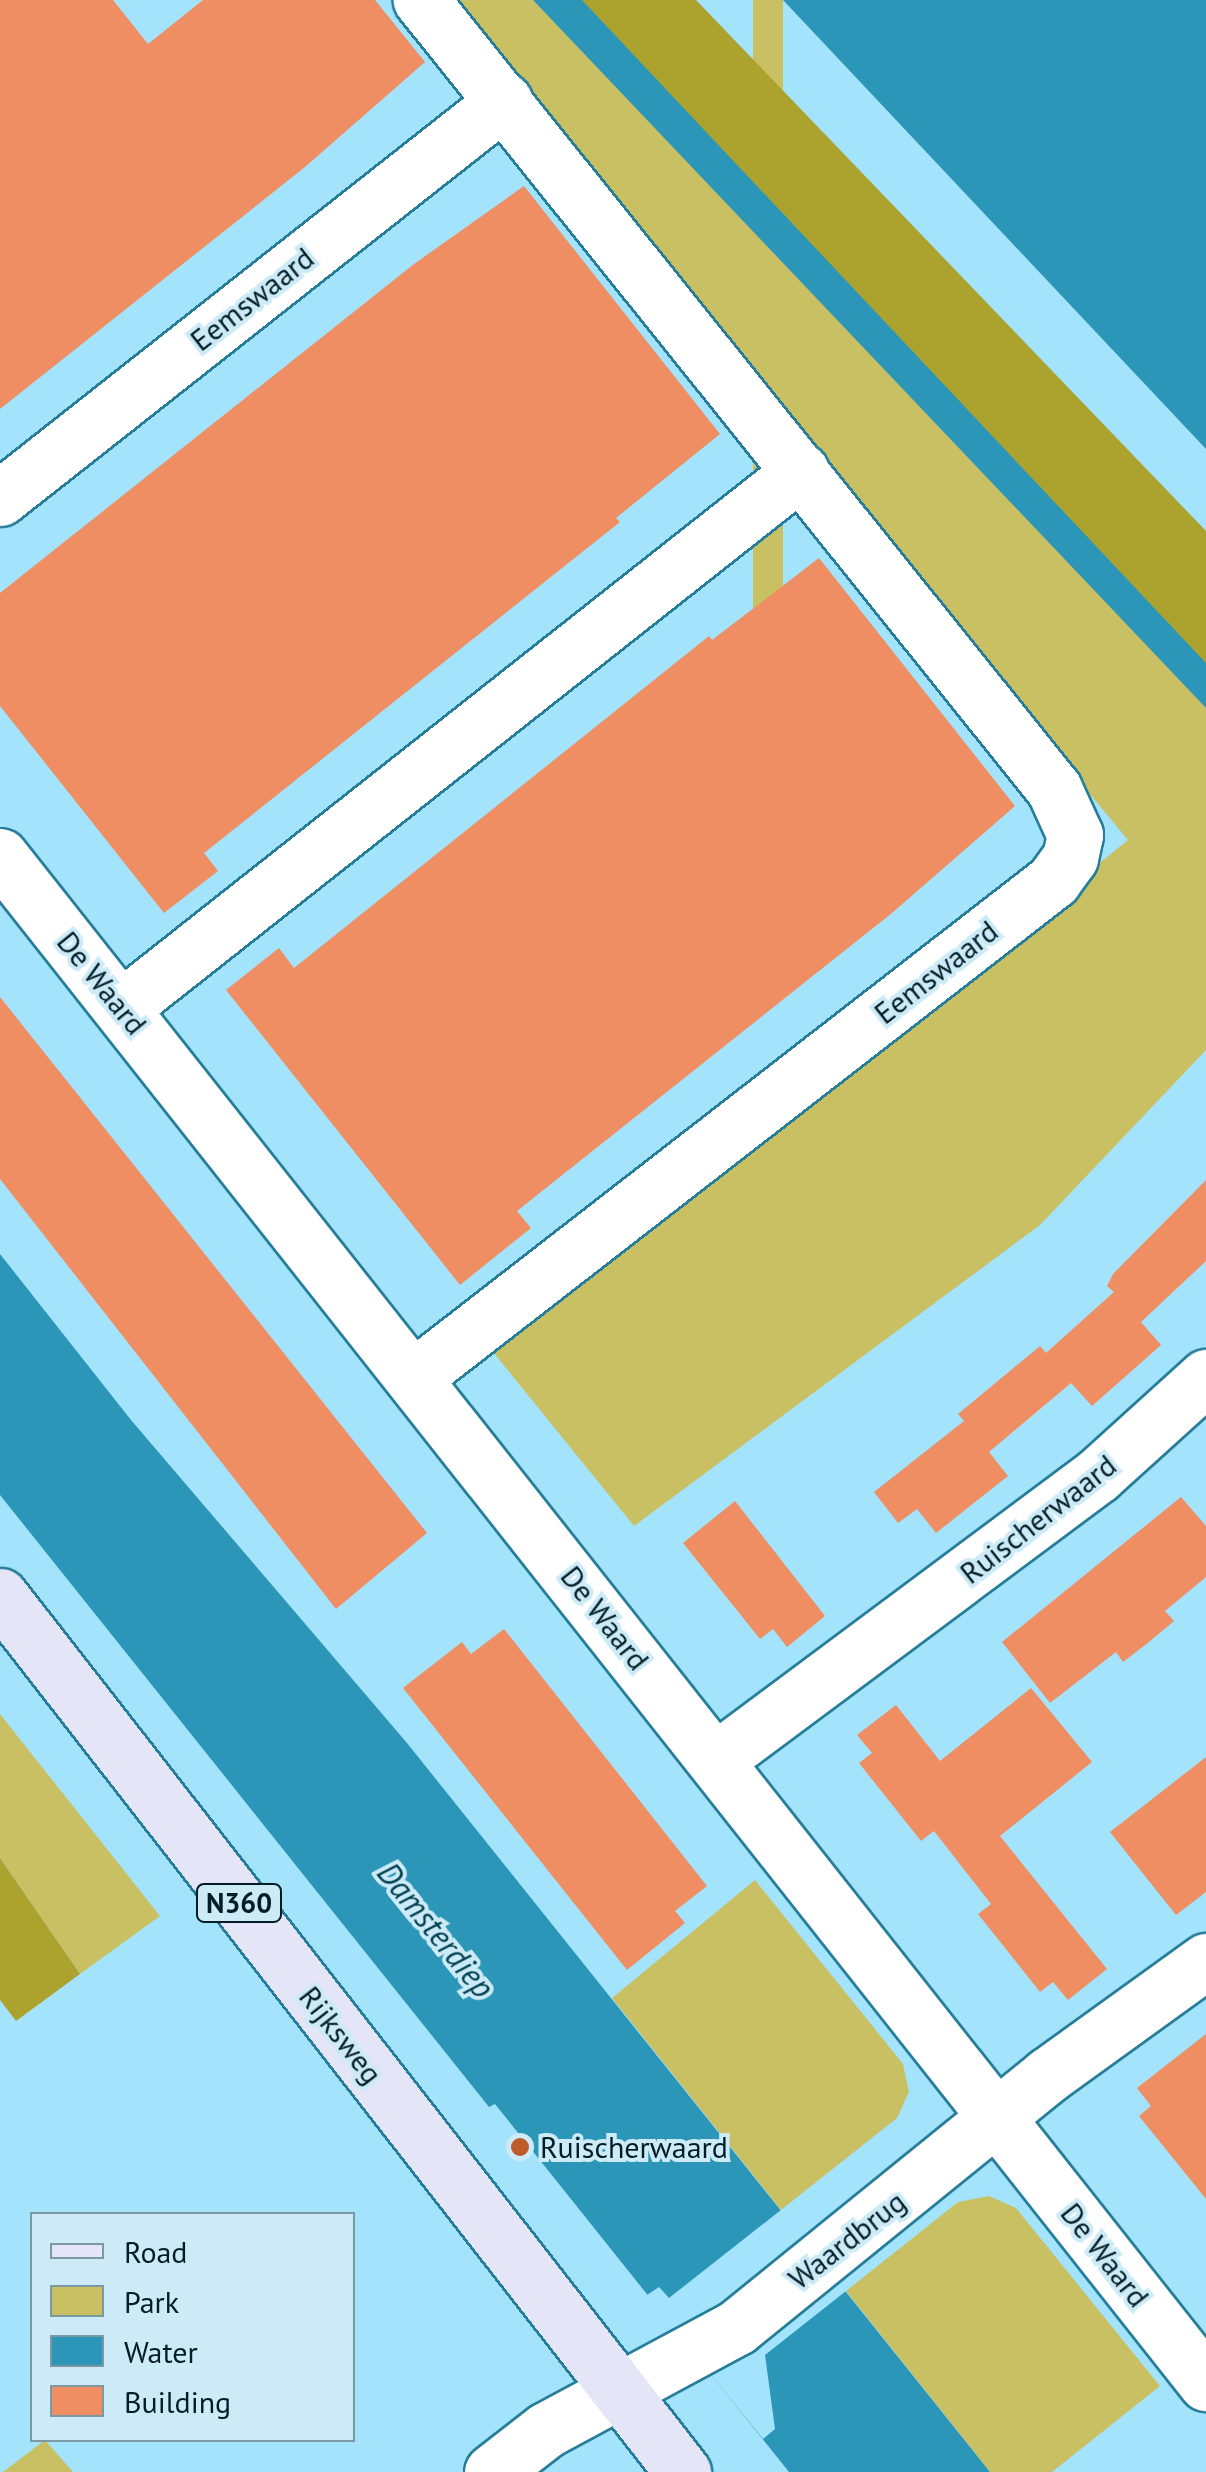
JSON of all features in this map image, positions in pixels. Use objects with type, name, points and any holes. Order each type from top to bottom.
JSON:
[{"type":"main road","name":"Rijksweg","points":[[0,1596],[683,2472]]},
{"type":"street","name":"Eemswaard","points":[[415,1376],[1053,881],[1070,858],[1076,836],[1054,789],[421,0]]},
{"type":"street","name":"Eemswaard","points":[[0,498],[504,101]]},
{"type":"street","points":[[122,1007],[801,471]]},
{"type":"street","name":"De Waard","points":[[0,856],[415,1376],[1206,2383]]},
{"type":"street","name":"Ruischerwaard","points":[[717,1760],[1098,1475],[1206,1377]]},
{"type":"street","points":[[996,2118],[1206,1960]]},
{"type":"street","name":"Waardbrug","points":[[492,2472],[546,2430],[736,2327],[996,2118]]},
{"type":"green space","points":[[443,0],[576,0],[1206,665],[1206,1050],[1040,1225],[634,1526],[493,1352],[1128,840],[774,414]]},
{"type":"green space","points":[[753,0],[783,0],[783,661],[753,661]]},
{"type":"green space","points":[[0,1714],[160,1916],[80,1974],[0,1858]]},
{"type":"green space","points":[[755,1880],[903,2064],[909,2092],[897,2118],[781,2210],[612,1998]]},
{"type":"green space","points":[[989,2196],[1016,2208],[1160,2386],[1052,2472],[990,2472],[846,2291],[958,2202]]},
{"type":"green space","points":[[47,2442],[73,2472],[3,2472]]},
{"type":"shaded area","points":[[576,0],[696,0],[1206,531],[1206,665]]},
{"type":"shaded area","points":[[0,1858],[80,1974],[16,2021],[0,2000]]},
{"type":"water","points":[[533,0],[582,0],[1206,663],[1206,708]]},
{"type":"water","points":[[783,0],[1206,0],[1206,449],[929,155]]},
{"type":"water","name":"Damsterdiep","points":[[0,1254],[131,1420],[407,1743],[990,2472],[789,2472],[495,2104],[489,2107],[0,1495]]},
{"type":"pier","points":[[781,2210],[846,2291],[765,2355],[775,2429],[763,2439],[647,2295],[659,2287],[669,2298]]},
{"type":"building","points":[[0,0],[113,0],[148,44],[203,0],[375,0],[425,62],[305,167],[0,409]]},
{"type":"building","points":[[524,186],[720,434],[616,518],[620,522],[204,853],[218,871],[164,913],[0,706],[0,593],[414,264]]},
{"type":"building","points":[[819,558],[1015,806],[892,913],[517,1211],[531,1228],[460,1285],[226,990],[279,948],[294,968],[709,636],[712,640]]},
{"type":"building","points":[[0,997],[427,1533],[336,1609],[0,1179]]},
{"type":"building","points":[[1206,1180],[1206,1261],[1141,1322],[1161,1345],[1092,1406],[1071,1383],[989,1452],[1008,1476],[936,1533],[917,1509],[898,1523],[874,1492],[964,1421],[958,1414],[1040,1346],[1046,1353],[1114,1292],[1107,1286],[1113,1274]]},
{"type":"building","points":[[1181,1497],[1206,1526],[1206,1577],[1165,1611],[1174,1621],[1149,1642],[1123,1662],[1116,1652],[1050,1703],[1002,1642]]},
{"type":"building","points":[[735,1501],[825,1616],[787,1647],[773,1629],[760,1639],[683,1543]]},
{"type":"building","points":[[504,1629],[707,1886],[675,1911],[685,1923],[627,1970],[403,1688],[462,1642],[471,1654]]},
{"type":"building","points":[[1031,1688],[1092,1762],[1000,1836],[1107,1969],[1068,2000],[1053,1982],[1040,1992],[978,1914],[991,1904],[934,1831],[921,1841],[859,1763],[872,1753],[857,1735],[896,1705],[940,1761]]},
{"type":"building","points":[[1206,1757],[1206,1892],[1176,1915],[1110,1832]]},
{"type":"building","points":[[1206,2034],[1206,2199],[1139,2116],[1151,2106],[1137,2088]]},
{"type":"place","name":"Ruischerwaard","points":[[520,2147]]}]
